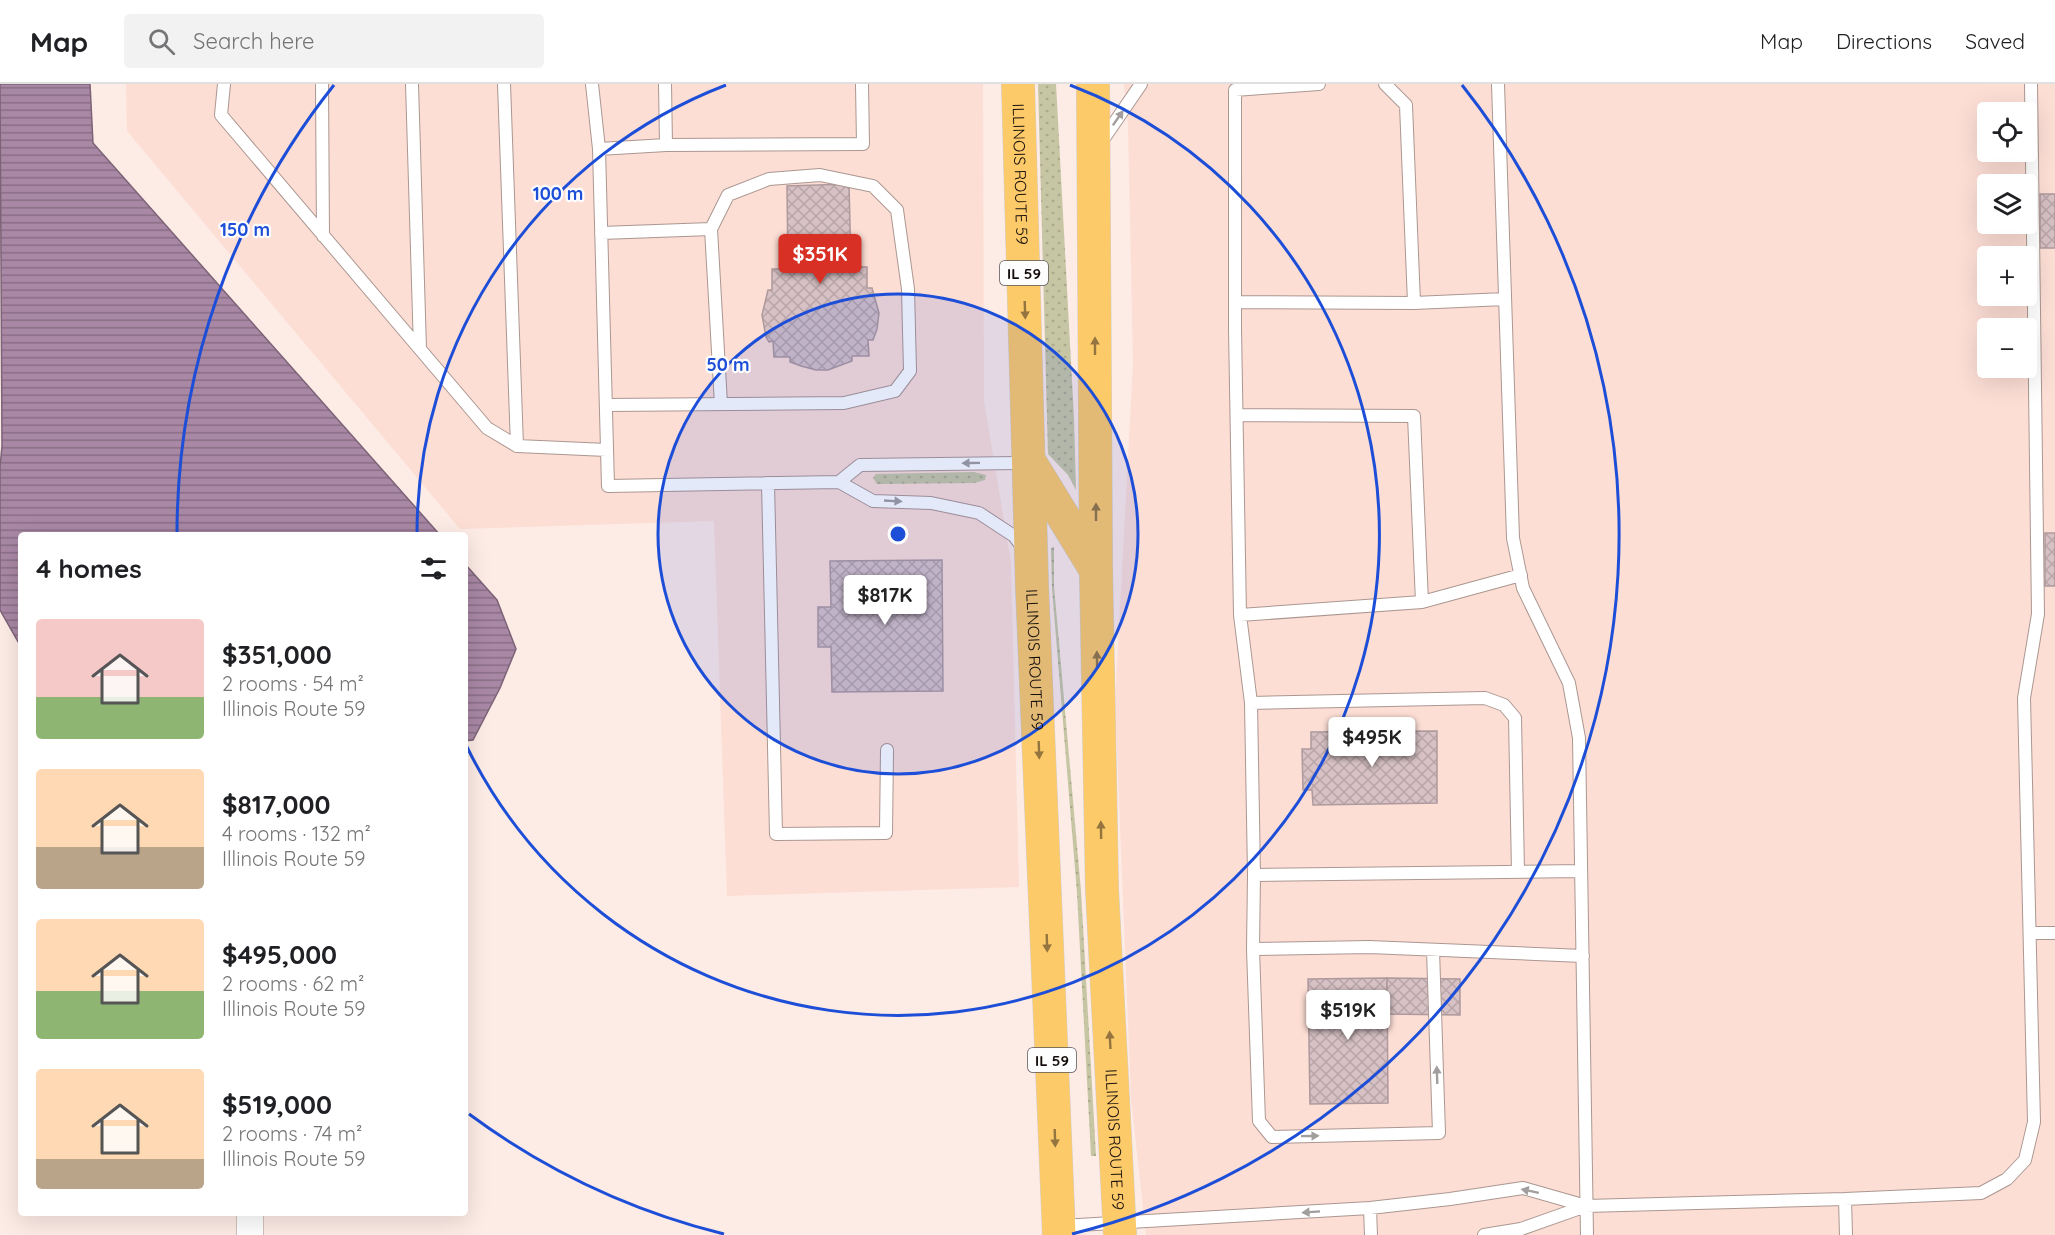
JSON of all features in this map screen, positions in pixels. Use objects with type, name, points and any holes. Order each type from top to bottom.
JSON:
[{"type":"main road","name":"ILLINOIS ROUTE 59","points":[[1018,84],[1032,559],[1059,1231]]},
{"type":"main road","name":"ILLINOIS ROUTE 59","points":[[1093,84],[1096,570],[1102,889],[1119,1229]]},
{"type":"main road","points":[[1030,463],[1096,570]]},
{"type":"street","points":[[250,1216],[250,1235]]},
{"type":"lane","points":[[224,84],[221,115],[487,428],[517,446],[607,450]]},
{"type":"lane","points":[[322,84],[323,236]]},
{"type":"lane","points":[[412,84],[420,349]]},
{"type":"lane","points":[[504,84],[517,446]]},
{"type":"lane","points":[[592,84],[599,149],[608,486],[839,482],[873,501],[932,503],[979,513],[1014,536],[1032,559]]},
{"type":"lane","points":[[665,84],[666,146]]},
{"type":"lane","points":[[599,149],[862,144],[862,84]]},
{"type":"lane","points":[[1094,151],[1141,84]]},
{"type":"lane","points":[[1319,84],[1235,90],[1235,302],[1240,615],[1251,703],[1253,949],[1259,1121],[1272,1137],[1438,1133],[1433,950]]},
{"type":"lane","points":[[1385,84],[1406,105],[1414,303]]},
{"type":"lane","points":[[1498,84],[1513,538],[1523,588],[1569,683],[1580,738],[1587,1235]]},
{"type":"lane","points":[[1059,1231],[1119,1229],[1370,1208],[1523,1188],[1586,1206],[1981,1193],[2007,1179],[2025,1160],[2034,1122],[2024,698],[2038,614],[2031,84]]},
{"type":"lane","points":[[606,405],[844,403],[895,391],[910,371],[908,289],[897,210],[873,186],[820,175],[769,179],[728,195],[711,229],[721,404]]},
{"type":"lane","points":[[601,233],[711,229]]},
{"type":"lane","points":[[1235,302],[1414,303],[1505,299]]},
{"type":"lane","points":[[1237,415],[1414,416],[1422,602]]},
{"type":"lane","points":[[839,482],[860,465],[1030,463]]},
{"type":"lane","points":[[768,483],[776,834],[886,833],[887,750]]},
{"type":"lane","points":[[1240,615],[1422,602],[1521,575]]},
{"type":"lane","points":[[1251,703],[1485,698],[1504,705],[1515,718],[1518,872]]},
{"type":"lane","points":[[1254,875],[1581,871]]},
{"type":"lane","points":[[2030,933],[2055,933]]},
{"type":"lane","points":[[1253,949],[1369,947],[1583,956]]},
{"type":"lane","points":[[1845,1199],[1845,1235]]},
{"type":"lane","points":[[1484,1235],[1521,1229],[1586,1206]]},
{"type":"lane","points":[[1370,1208],[1371,1235]]},
{"type":"shaded area","points":[[0,84],[90,84],[93,143],[437,532],[18,532],[18,642],[0,610],[2,446]]},
{"type":"shaded area","points":[[126,84],[983,84],[984,401],[1011,562],[1019,887],[727,896],[714,521],[460,529],[127,131]]},
{"type":"shaded area","points":[[1124,84],[2055,84],[2055,1235],[1146,1235],[1131,1098],[1115,702],[1133,364],[1128,124]]},
{"type":"shaded area","points":[[468,567],[497,600],[516,649],[500,688],[473,740],[468,741]]},
{"type":"green space","points":[[1038,84],[1056,84],[1076,490],[1068,475],[1048,454]]},
{"type":"green space","points":[[974,472],[986,475],[985,480],[974,483],[877,484],[873,478],[876,474]]},
{"type":"green space","points":[[1054,547],[1054,586],[1081,891],[1096,1156],[1091,1156],[1077,893],[1052,588],[1051,548]]},
{"type":"building","points":[[849,184],[851,267],[867,267],[867,288],[872,288],[879,313],[877,329],[873,340],[868,340],[869,356],[852,356],[852,361],[828,370],[816,370],[790,362],[790,357],[774,357],[773,341],[769,342],[766,337],[762,315],[768,290],[772,290],[772,269],[788,269],[787,186]]},
{"type":"building","points":[[2040,194],[2055,194],[2055,248],[2040,248]]},
{"type":"building","points":[[2045,533],[2055,533],[2055,586],[2045,586]]},
{"type":"building","points":[[942,560],[943,691],[832,692],[831,647],[818,647],[818,607],[831,607],[830,561]]},
{"type":"building","points":[[1437,731],[1437,803],[1313,805],[1312,790],[1303,790],[1302,749],[1311,749],[1311,732]]},
{"type":"building","points":[[1387,978],[1460,979],[1460,1015],[1386,1014]]},
{"type":"building","points":[[1387,978],[1388,1103],[1310,1104],[1308,979]]}]
